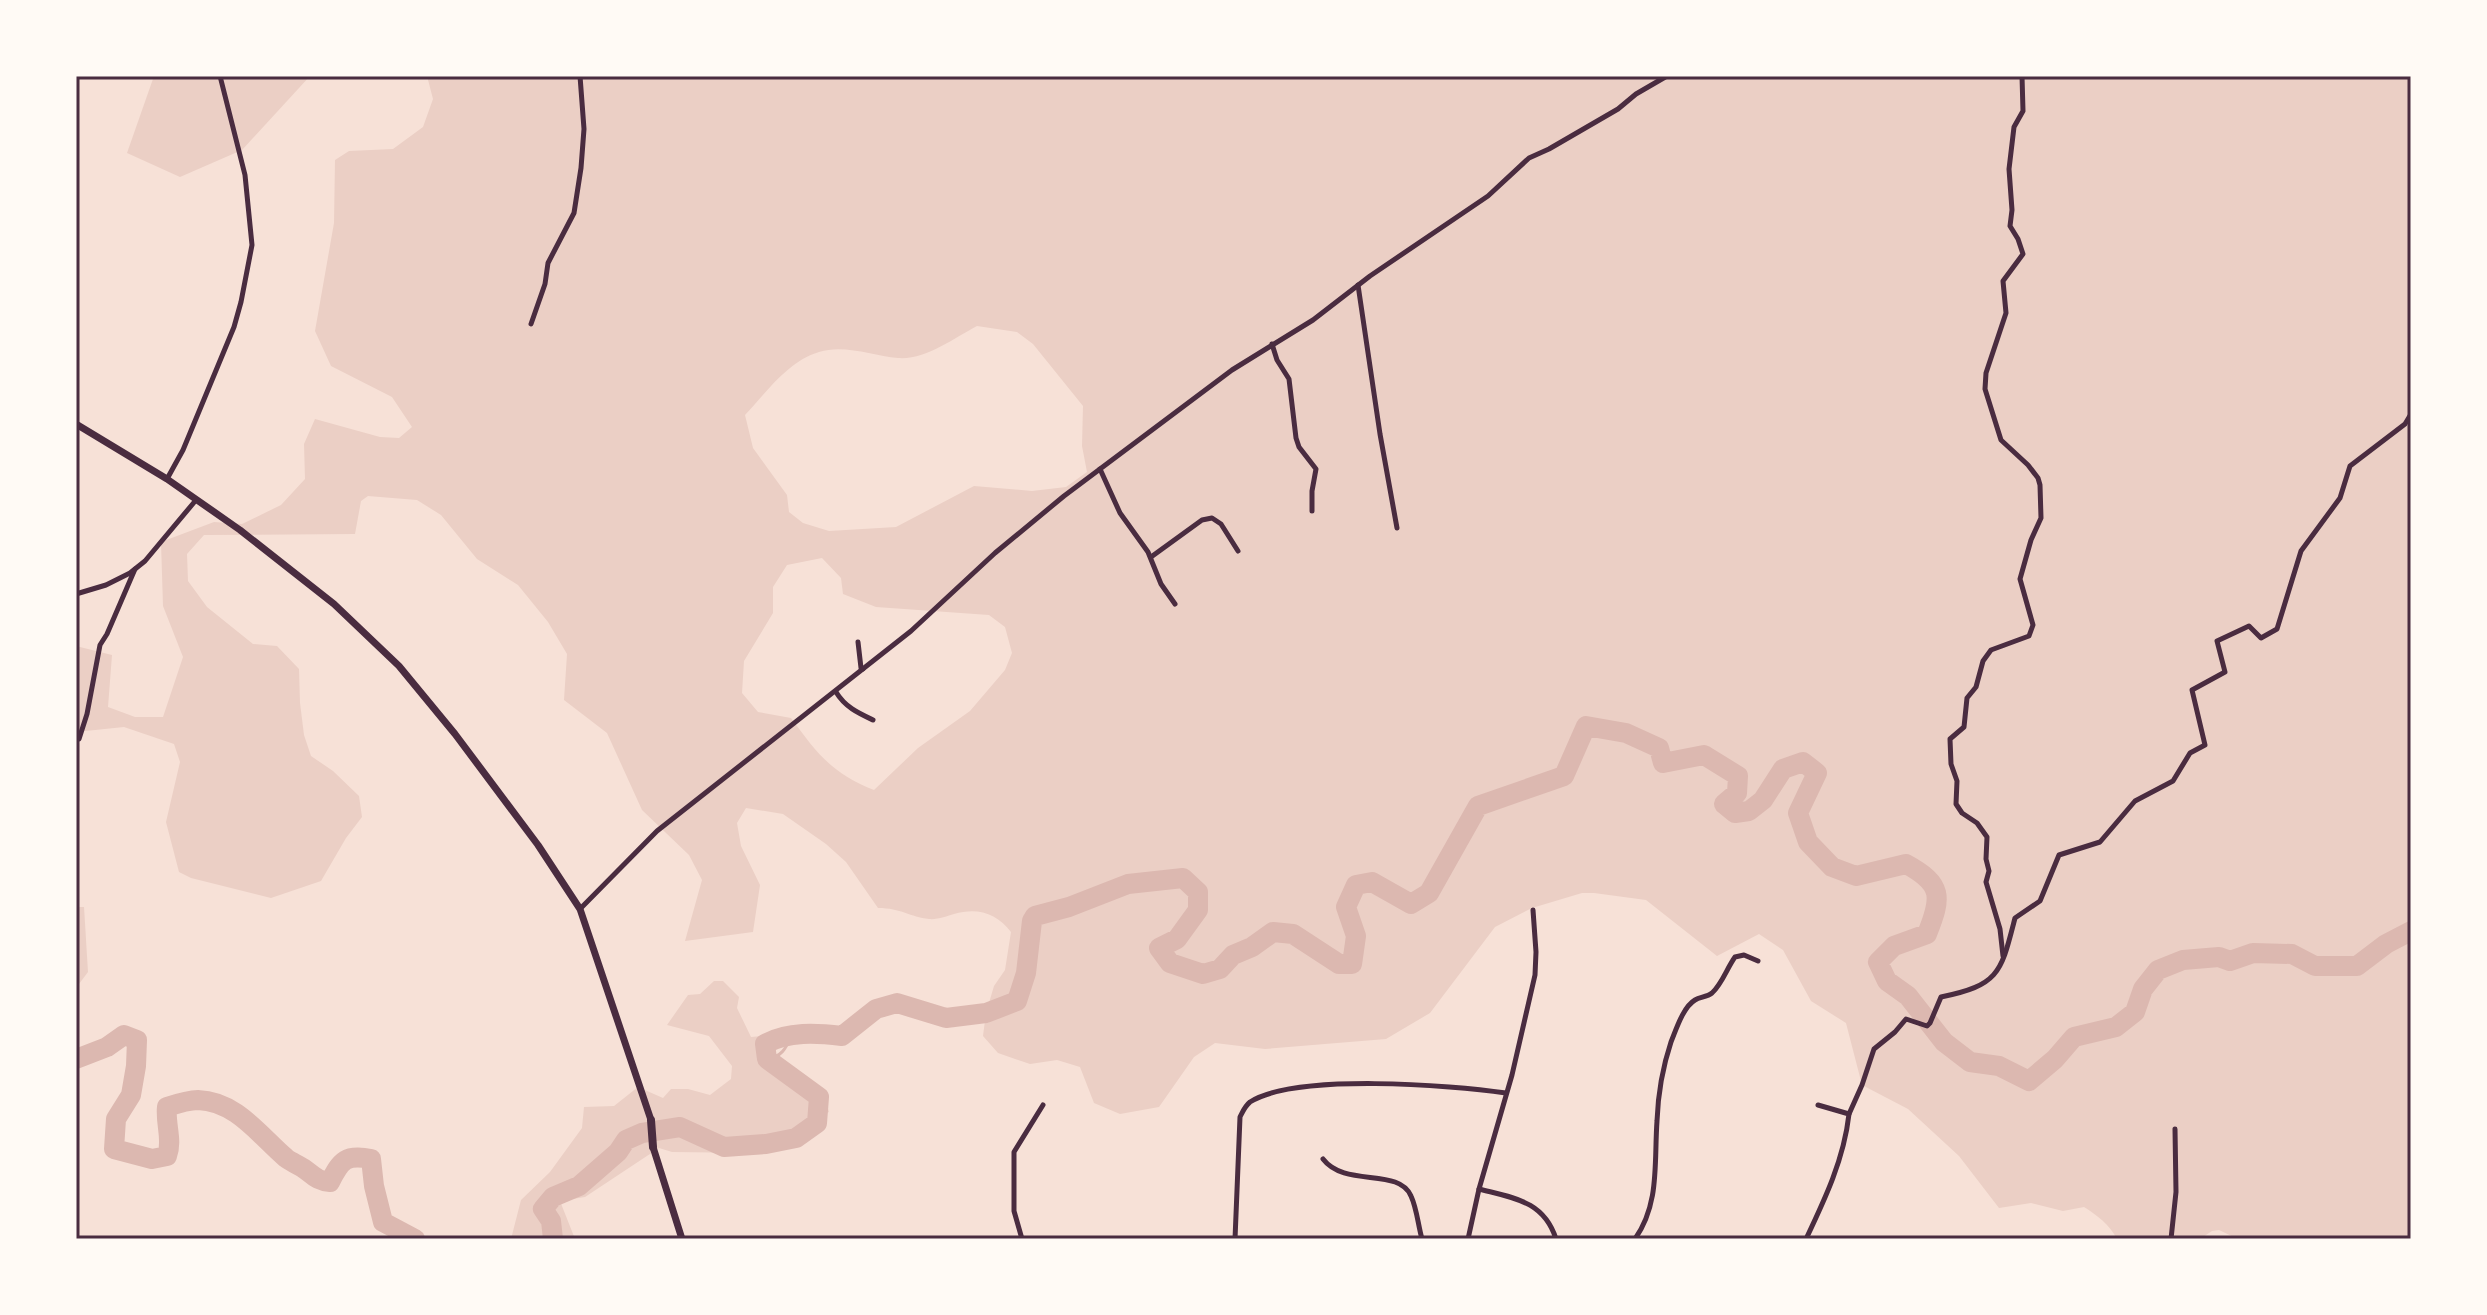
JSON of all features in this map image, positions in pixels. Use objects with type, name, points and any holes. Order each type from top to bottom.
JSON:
[{"type":"main road","points":[[76,424],[167,479],[240,530],[334,604],[399,666],[455,734],[529,833],[580,909],[651,1120],[653,1147],[682,1239]]},
{"type":"street","points":[[167,479],[183,450],[234,327],[252,245],[245,175],[220,76]]},
{"type":"street","points":[[531,324],[545,284],[548,263],[574,213],[584,129],[580,76]]},
{"type":"street","points":[[580,909],[657,831],[911,631],[995,553],[1100,469],[1223,376],[1313,320],[1358,285],[1488,196],[1529,158],[1618,109],[1667,76]]},
{"type":"street","points":[[2004,961],[2000,929],[1986,882],[1989,871],[1987,837],[1956,804],[1957,781],[1949,752],[1950,739],[1964,727],[1965,704],[1976,687],[1983,661],[1991,650],[2029,636],[2033,625],[2020,579],[2041,518],[2040,485],[2028,465],[2001,440],[1985,389],[1986,373],[2006,313],[2003,281],[2023,254],[2010,226],[2009,169],[2014,127],[2023,111],[2022,76]]},
{"type":"street","points":[[1358,285],[1397,528]]},
{"type":"street","points":[[1272,344],[1277,360],[1289,379],[1299,447],[1316,469],[1312,511]]},
{"type":"street","points":[[1806,1239],[1830,1188],[1849,1114],[1874,1049],[1906,1019],[1927,1026],[1941,997],[1987,982],[2004,961],[2015,918],[2040,901],[2059,855],[2100,842],[2135,801],[2173,781],[2190,753],[2205,745],[2192,690],[2225,672],[2217,641],[2249,626],[2261,638],[2277,629],[2301,551],[2340,498],[2350,466],[2405,424],[2411,414]]},
{"type":"street","points":[[1100,469],[1120,513],[1151,557],[1161,584],[1175,604]]},
{"type":"street","points":[[76,594],[106,585],[135,569],[153,553],[196,500]]},
{"type":"street","points":[[1151,557],[1202,520],[1212,518],[1221,524],[1238,551]]},
{"type":"street","points":[[79,739],[100,645],[135,569]]},
{"type":"street","points":[[858,642],[863,669]]},
{"type":"street","points":[[836,692],[841,701],[873,720]]},
{"type":"street","points":[[1468,1239],[1518,1053],[1535,975],[1533,910]]},
{"type":"street","points":[[1635,1239],[1651,1210],[1658,1102],[1671,1044],[1681,1019],[1689,1004],[1711,994],[1735,957],[1744,955],[1758,961]]},
{"type":"street","points":[[1235,1239],[1240,1117],[1252,1101],[1282,1091],[1348,1084],[1443,1087],[1506,1093]]},
{"type":"street","points":[[1022,1239],[1014,1211],[1014,1152],[1043,1105]]},
{"type":"street","points":[[1818,1105],[1849,1114]]},
{"type":"street","points":[[2171,1239],[2176,1192],[2175,1129]]},
{"type":"street","points":[[1323,1159],[1344,1173],[1389,1180],[1405,1187],[1412,1197],[1422,1239]]},
{"type":"street","points":[[1479,1189],[1527,1202],[1543,1214],[1556,1239]]},
{"type":"shaded area","points":[[154,76],[310,76],[242,150],[180,177],[127,153]]},
{"type":"shaded area","points":[[427,76],[2411,76],[2411,1239],[2238,1239],[2219,1230],[2200,1239],[2117,1239],[2103,1221],[2084,1207],[2063,1211],[2031,1203],[1999,1208],[1959,1156],[1908,1109],[1862,1085],[1846,1023],[1811,1001],[1783,950],[1759,934],[1717,956],[1646,900],[1594,893],[1582,893],[1532,908],[1495,927],[1430,1013],[1386,1039],[1265,1049],[1215,1043],[1194,1057],[1159,1107],[1120,1114],[1094,1103],[1080,1067],[1057,1060],[1030,1064],[998,1053],[983,1036],[994,986],[1005,970],[1011,932],[1005,925],[986,913],[962,912],[932,919],[878,908],[846,862],[783,814],[746,808],[737,823],[741,846],[760,885],[753,932],[685,941],[702,880],[689,855],[642,810],[607,733],[564,700],[567,654],[548,622],[518,585],[477,559],[441,515],[417,500],[368,496],[361,501],[355,534],[204,535],[187,554],[188,581],[207,607],[253,644],[277,646],[299,669],[304,735],[311,756],[333,771],[359,796],[362,817],[321,881],[271,898],[191,878],[179,872],[166,822],[180,762],[174,744],[124,727],[76,732],[76,646],[112,655],[108,707],[135,717],[163,717],[183,657],[163,606],[161,542],[214,522],[242,524],[281,505],[305,479],[304,444],[315,419],[380,437],[399,438],[412,427],[392,397],[331,366],[315,331],[334,223],[335,160],[349,151],[393,149],[423,127],[433,99]],"holes":[[[977,326],[1017,332],[1033,344],[1083,406],[1082,446],[1087,472],[1066,487],[1032,491],[974,486],[896,527],[829,531],[803,523],[789,512],[787,495],[753,448],[745,415],[778,379],[797,363],[819,352],[849,350],[908,358],[939,347]],[[822,558],[841,578],[843,594],[876,607],[989,615],[1005,627],[1012,653],[1005,670],[970,711],[918,748],[874,790],[826,761],[791,718],[758,712],[742,693],[744,661],[773,613],[773,587],[787,565]]]},
{"type":"shaded area","points":[[76,907],[84,907],[88,972],[76,988]]},
{"type":"shaded area","points":[[714,981],[723,981],[739,997],[737,1008],[751,1037],[762,1036],[780,1061],[824,1095],[829,1112],[808,1120],[794,1133],[755,1153],[672,1152],[659,1148],[585,1197],[560,1201],[575,1239],[511,1239],[521,1200],[550,1172],[582,1128],[584,1107],[614,1106],[638,1087],[663,1098],[671,1089],[688,1089],[710,1095],[731,1079],[732,1066],[709,1036],[667,1025],[688,995],[700,994]]},
{"type":"waterway","points":[[553,1239],[551,1221],[543,1209],[553,1197],[579,1186],[618,1152],[626,1140],[642,1133],[680,1127],[724,1147],[766,1144],[796,1138],[817,1123],[819,1097],[767,1059],[765,1044],[793,1035],[842,1036],[876,1009],[897,1003],[946,1018],[986,1013],[1017,1001],[1026,973],[1035,916],[1069,907],[1128,884],[1183,878],[1198,892],[1198,910],[1177,939],[1159,948],[1170,963],[1203,974],[1220,969],[1233,955],[1252,947],[1273,932],[1293,934],[1339,964],[1352,964],[1356,936],[1346,907],[1356,885],[1372,882],[1411,904],[1429,893],[1478,806],[1564,776],[1586,726],[1626,733],[1659,748],[1663,763],[1704,755],[1738,776],[1737,793],[1724,804],[1735,813],[1749,811],[1763,800],[1783,769],[1803,762],[1817,773],[1798,813],[1808,842],[1832,867],[1856,876],[1906,864],[1927,878],[1936,893],[1937,901],[1927,934],[1894,946],[1878,962],[1887,981],[1908,996],[1944,1042],[1970,1062],[1999,1066],[2029,1081],[2055,1059],[2074,1037],[2116,1027],[2135,1012],[2143,989],[2158,970],[2183,960],[2219,957],[2230,961],[2253,953],[2292,954],[2315,966],[2357,966],[2386,944],[2411,931]]},
{"type":"waterway","points":[[76,1059],[107,1047],[124,1035],[137,1040],[131,1095],[116,1119],[114,1149],[152,1159],[167,1156],[167,1107],[194,1100],[212,1102],[236,1113],[286,1158],[322,1180],[330,1182],[345,1160],[356,1157],[371,1159],[383,1222],[415,1239]]},
{"type":"waterway","points":[[767,1059],[782,1052],[791,1036]]}]
